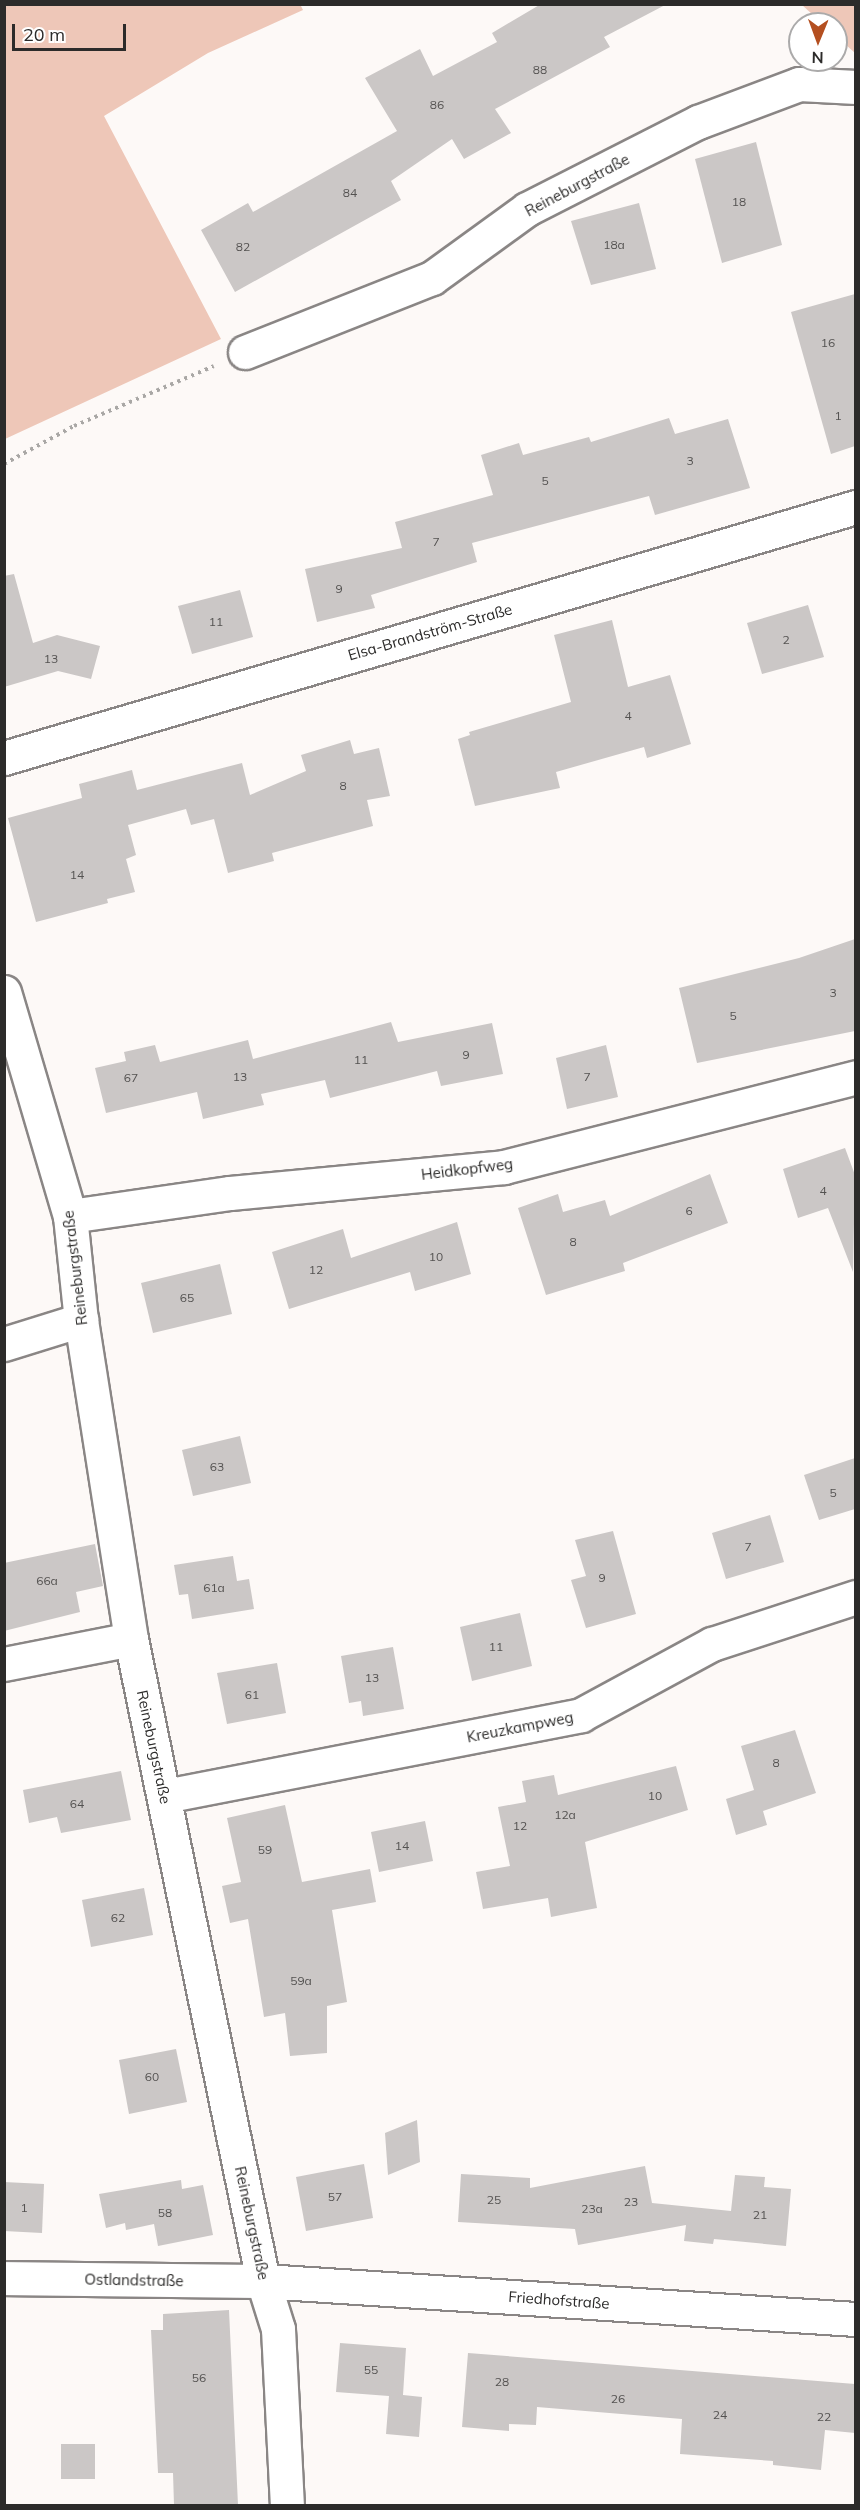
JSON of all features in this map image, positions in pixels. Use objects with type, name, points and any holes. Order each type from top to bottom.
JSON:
[{"type":"street","name":"Reineburgstraße","points":[[245,352],[432,278],[527,209],[698,122],[799,84],[855,87]]},
{"type":"street","name":"Elsa-Brandström-Straße","points":[[4,758],[855,507]]},
{"type":"street","name":"Reineburgstraße","points":[[4,992],[70,1216],[81,1320],[131,1639],[263,2281],[278,2329],[287,2505]]},
{"type":"street","name":"Heidkopfweg","points":[[70,1216],[230,1193],[504,1167],[855,1077]]},
{"type":"street","points":[[4,1344],[81,1320]]},
{"type":"street","name":"Kreuzkampweg","points":[[165,1796],[581,1715],[712,1644],[855,1597]]},
{"type":"street","points":[[4,1664],[131,1639]]},
{"type":"street","name":"Ostlandstraße","points":[[4,2278],[263,2281]]},
{"type":"street","name":"Friedhofstraße","points":[[263,2281],[855,2319]]},
{"type":"path","points":[[4,464],[74,426],[245,352]]},
{"type":"shaded area","points":[[300,4],[303,10],[208,53],[104,116],[221,339],[5,439],[5,5]]},
{"type":"shaded area","points":[[802,5],[855,5],[855,53],[848,47],[848,12],[810,12]]},
{"type":"building","points":[[541,4],[667,4],[604,37],[610,47],[495,109],[511,133],[464,159],[452,139],[391,181],[401,200],[235,292],[201,230],[248,203],[253,212],[397,131],[365,78],[420,49],[433,76],[497,42],[492,33]]},
{"type":"building","points":[[756,142],[782,245],[722,263],[695,159]]},
{"type":"building","points":[[639,203],[656,269],[591,285],[571,221]]},
{"type":"building","points":[[855,294],[855,446],[831,454],[791,312]]},
{"type":"building","points":[[669,418],[675,434],[728,419],[750,488],[655,515],[649,496],[472,543],[477,562],[371,595],[375,608],[317,622],[305,569],[402,548],[395,522],[493,495],[481,455],[519,443],[523,455],[589,437],[591,442]]},
{"type":"building","points":[[14,574],[33,643],[57,635],[100,646],[91,679],[58,671],[4,687],[4,576]]},
{"type":"building","points":[[240,590],[253,637],[192,654],[178,606]]},
{"type":"building","points":[[808,605],[824,657],[762,674],[747,623]]},
{"type":"building","points":[[612,620],[628,687],[670,675],[691,744],[647,758],[644,747],[556,772],[560,788],[475,806],[458,739],[470,735],[469,732],[571,702],[554,635]]},
{"type":"building","points":[[350,740],[354,754],[379,748],[390,796],[367,800],[373,826],[272,853],[274,861],[228,873],[214,819],[191,825],[186,809],[128,825],[136,855],[126,859],[135,892],[107,899],[108,903],[36,922],[8,818],[82,798],[79,784],[132,770],[137,790],[242,763],[250,795],[306,771],[301,755]]},
{"type":"building","points":[[855,939],[855,1031],[697,1063],[679,988],[799,958]]},
{"type":"building","points":[[391,1022],[398,1042],[492,1023],[503,1074],[441,1086],[437,1071],[330,1098],[325,1080],[261,1094],[264,1105],[203,1119],[197,1092],[106,1113],[95,1068],[126,1061],[124,1052],[155,1045],[160,1062],[248,1040],[253,1059]]},
{"type":"building","points":[[606,1045],[618,1097],[567,1109],[556,1058]]},
{"type":"building","points":[[845,1148],[855,1175],[853,1272],[828,1208],[798,1218],[783,1169]]},
{"type":"building","points":[[710,1174],[728,1223],[623,1263],[625,1271],[546,1295],[518,1208],[558,1194],[563,1212],[605,1200],[610,1216]]},
{"type":"building","points":[[457,1222],[471,1274],[415,1291],[410,1272],[289,1309],[272,1252],[343,1229],[351,1258]]},
{"type":"building","points":[[220,1264],[232,1314],[153,1333],[141,1283]]},
{"type":"building","points":[[240,1436],[251,1483],[193,1496],[182,1450]]},
{"type":"building","points":[[855,1458],[855,1509],[819,1520],[804,1475]]},
{"type":"building","points":[[770,1515],[784,1562],[726,1579],[712,1533]]},
{"type":"building","points":[[613,1531],[636,1614],[586,1628],[571,1580],[586,1576],[575,1540]]},
{"type":"building","points":[[95,1544],[103,1586],[76,1592],[80,1612],[4,1631],[4,1563]]},
{"type":"building","points":[[233,1556],[237,1581],[249,1579],[254,1609],[192,1619],[188,1594],[179,1595],[174,1565]]},
{"type":"building","points":[[520,1613],[532,1666],[472,1681],[460,1627]]},
{"type":"building","points":[[393,1647],[404,1709],[363,1716],[361,1701],[349,1703],[341,1656]]},
{"type":"building","points":[[277,1663],[286,1713],[227,1724],[217,1673]]},
{"type":"building","points":[[795,1730],[816,1793],[763,1811],[767,1825],[736,1835],[726,1799],[754,1790],[741,1746]]},
{"type":"building","points":[[676,1766],[688,1810],[585,1842],[597,1908],[551,1917],[548,1898],[483,1909],[476,1872],[510,1866],[498,1807],[526,1802],[522,1781],[554,1775],[558,1795]]},
{"type":"building","points":[[121,1771],[131,1820],[61,1833],[57,1817],[29,1823],[23,1790]]},
{"type":"building","points":[[285,1805],[302,1882],[370,1869],[376,1902],[332,1910],[347,2002],[327,2006],[327,2053],[290,2056],[285,2013],[264,2017],[248,1919],[230,1923],[222,1886],[241,1882],[227,1818]]},
{"type":"building","points":[[425,1821],[433,1861],[379,1872],[371,1832]]},
{"type":"building","points":[[144,1888],[153,1935],[91,1947],[82,1900]]},
{"type":"building","points":[[176,2049],[187,2102],[129,2114],[119,2060]]},
{"type":"building","points":[[417,2120],[420,2162],[388,2175],[385,2133]]},
{"type":"building","points":[[364,2164],[373,2218],[306,2231],[296,2177]]},
{"type":"building","points":[[645,2166],[652,2203],[731,2211],[735,2175],[765,2177],[764,2187],[791,2189],[786,2246],[714,2239],[713,2244],[684,2241],[686,2225],[578,2245],[575,2229],[458,2222],[461,2174],[530,2178],[530,2188]]},
{"type":"building","points":[[181,2180],[182,2189],[203,2185],[213,2235],[158,2246],[154,2224],[126,2230],[125,2223],[106,2228],[99,2194]]},
{"type":"building","points":[[4,2182],[44,2184],[42,2233],[4,2231]]},
{"type":"building","points":[[229,2310],[238,2505],[174,2505],[173,2473],[158,2473],[151,2330],[163,2330],[163,2314]]},
{"type":"building","points":[[340,2343],[406,2348],[403,2395],[422,2397],[419,2437],[386,2434],[389,2396],[336,2392]]},
{"type":"building","points":[[468,2353],[855,2384],[855,2433],[825,2430],[821,2470],[773,2465],[773,2461],[680,2454],[682,2419],[537,2407],[536,2425],[509,2424],[509,2431],[462,2427]]},
{"type":"building","points":[[61,2444],[95,2444],[95,2479],[61,2479]]}]
